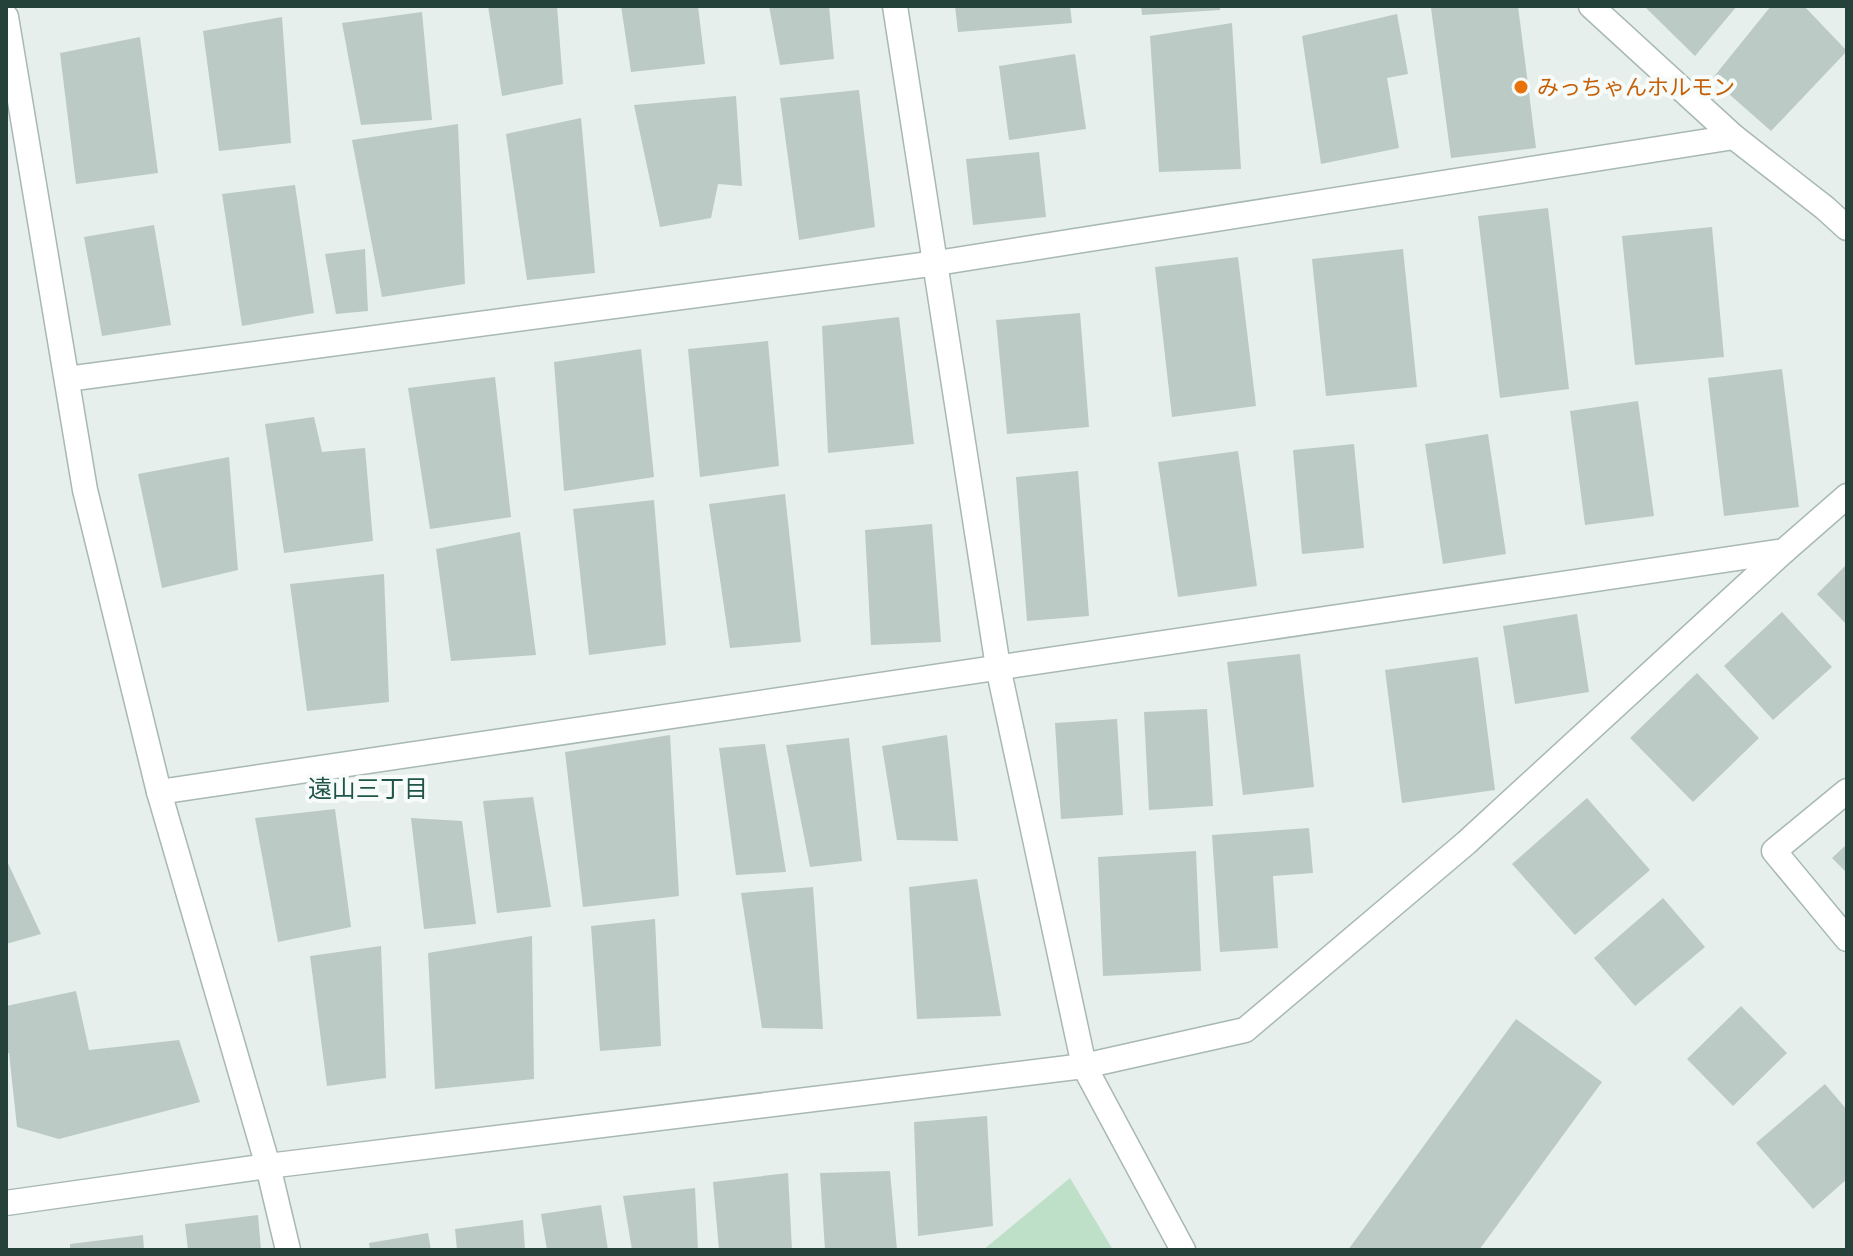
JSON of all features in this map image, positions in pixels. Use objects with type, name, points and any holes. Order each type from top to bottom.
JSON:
[{"type":"street","points":[[895,6],[998,667],[1084,1066],[1183,1250]]},
{"type":"street","points":[[1591,6],[1734,137],[1836,206],[1847,228]]},
{"type":"street","points":[[6,17],[85,490],[159,792],[268,1166],[288,1250]]},
{"type":"street","points":[[67,379],[937,263],[1734,137]]},
{"type":"street","points":[[6,1203],[268,1166],[1084,1066],[1245,1030],[1466,843],[1847,496]]},
{"type":"street","points":[[159,792],[1784,551]]},
{"type":"street","points":[[1847,791],[1774,851],[1847,939]]},
{"type":"green space","points":[[1070,1178],[1113,1250],[983,1250]]},
{"type":"building","points":[[488,6],[557,6],[563,84],[502,96]]},
{"type":"building","points":[[621,6],[698,6],[705,64],[631,72]]},
{"type":"building","points":[[769,6],[829,6],[834,59],[780,65]]},
{"type":"building","points":[[955,6],[1070,6],[1072,23],[958,32]]},
{"type":"building","points":[[1141,6],[1220,6],[1220,10],[1142,15]]},
{"type":"building","points":[[1518,6],[1536,148],[1451,158],[1431,8]]},
{"type":"building","points":[[1644,6],[1737,6],[1695,56]]},
{"type":"building","points":[[1771,6],[1804,6],[1847,51],[1771,131],[1712,79]]},
{"type":"building","points":[[422,12],[432,120],[361,125],[342,23]]},
{"type":"building","points":[[1397,14],[1408,74],[1387,78],[1399,148],[1321,164],[1302,36]]},
{"type":"building","points":[[282,17],[291,143],[219,151],[203,31]]},
{"type":"building","points":[[1232,23],[1241,169],[1159,172],[1150,36]]},
{"type":"building","points":[[140,37],[158,173],[76,184],[60,53]]},
{"type":"building","points":[[1075,54],[1086,129],[1009,140],[999,66]]},
{"type":"building","points":[[859,90],[875,227],[799,240],[780,98]]},
{"type":"building","points":[[736,96],[742,186],[718,184],[711,218],[660,227],[634,105]]},
{"type":"building","points":[[581,118],[595,273],[527,280],[506,134]]},
{"type":"building","points":[[458,124],[465,284],[382,297],[352,140]]},
{"type":"building","points":[[1039,152],[1046,217],[973,225],[966,159]]},
{"type":"building","points":[[295,185],[314,313],[242,326],[222,194]]},
{"type":"building","points":[[1548,208],[1569,389],[1500,398],[1478,216]]},
{"type":"building","points":[[154,225],[171,325],[102,336],[84,237]]},
{"type":"building","points":[[1712,227],[1724,357],[1635,365],[1622,236]]},
{"type":"building","points":[[365,249],[368,311],[336,314],[325,254]]},
{"type":"building","points":[[1403,249],[1417,387],[1326,396],[1312,259]]},
{"type":"building","points":[[1238,257],[1256,406],[1172,417],[1155,267]]},
{"type":"building","points":[[1080,313],[1089,427],[1007,434],[996,320]]},
{"type":"building","points":[[899,317],[914,444],[828,453],[822,326]]},
{"type":"building","points":[[768,341],[779,466],[700,477],[688,349]]},
{"type":"building","points":[[641,349],[654,477],[564,491],[554,362]]},
{"type":"building","points":[[1782,369],[1799,507],[1724,516],[1708,378]]},
{"type":"building","points":[[495,377],[511,517],[430,529],[408,388]]},
{"type":"building","points":[[1638,401],[1654,516],[1585,525],[1570,411]]},
{"type":"building","points":[[314,417],[322,452],[365,448],[373,541],[284,553],[265,424]]},
{"type":"building","points":[[1488,434],[1506,554],[1443,564],[1425,444]]},
{"type":"building","points":[[1354,444],[1364,548],[1302,554],[1293,450]]},
{"type":"building","points":[[1238,451],[1257,586],[1178,597],[1158,462]]},
{"type":"building","points":[[229,457],[238,570],[162,588],[138,474]]},
{"type":"building","points":[[1078,471],[1089,616],[1027,621],[1016,477]]},
{"type":"building","points":[[785,494],[801,642],[730,648],[709,504]]},
{"type":"building","points":[[654,500],[666,645],[589,655],[573,509]]},
{"type":"building","points":[[932,524],[941,642],[871,645],[865,530]]},
{"type":"building","points":[[520,532],[536,655],[451,661],[436,549]]},
{"type":"building","points":[[1847,564],[1847,625],[1817,594]]},
{"type":"building","points":[[384,574],[389,702],[307,711],[290,584]]},
{"type":"building","points":[[1782,612],[1832,667],[1773,720],[1724,666]]},
{"type":"building","points":[[1577,614],[1589,692],[1515,704],[1503,626]]},
{"type":"building","points":[[1300,654],[1314,787],[1243,795],[1227,662]]},
{"type":"building","points":[[1478,657],[1495,790],[1402,803],[1385,670]]},
{"type":"building","points":[[1697,673],[1759,738],[1693,802],[1630,738]]},
{"type":"building","points":[[1207,709],[1213,806],[1149,810],[1144,712]]},
{"type":"building","points":[[1117,719],[1123,815],[1061,819],[1055,723]]},
{"type":"building","points":[[670,735],[679,896],[583,907],[565,752]]},
{"type":"building","points":[[947,735],[958,841],[897,840],[882,746]]},
{"type":"building","points":[[849,738],[862,861],[810,867],[786,745]]},
{"type":"building","points":[[765,744],[786,872],[736,875],[719,748]]},
{"type":"building","points":[[533,797],[551,907],[497,913],[483,801]]},
{"type":"building","points":[[1587,798],[1650,870],[1575,935],[1512,864]]},
{"type":"building","points":[[335,809],[351,927],[278,942],[255,818]]},
{"type":"building","points":[[411,818],[462,821],[476,924],[424,929]]},
{"type":"building","points":[[1309,828],[1313,873],[1273,876],[1278,948],[1220,952],[1212,835]]},
{"type":"building","points":[[1847,844],[1847,873],[1832,858]]},
{"type":"building","points":[[1196,851],[1201,971],[1103,976],[1098,857]]},
{"type":"building","points":[[6,859],[41,934],[6,944]]},
{"type":"building","points":[[977,879],[1001,1016],[917,1019],[909,887]]},
{"type":"building","points":[[813,887],[823,1029],[762,1028],[741,893]]},
{"type":"building","points":[[1663,898],[1705,947],[1635,1006],[1594,958]]},
{"type":"building","points":[[655,919],[661,1046],[600,1051],[591,926]]},
{"type":"building","points":[[532,936],[534,1079],[435,1089],[428,953]]},
{"type":"building","points":[[381,946],[386,1078],[327,1086],[310,956]]},
{"type":"building","points":[[76,991],[89,1050],[179,1040],[200,1102],[59,1139],[17,1127],[9,1053],[6,1053],[6,1006]]},
{"type":"building","points":[[1741,1006],[1787,1053],[1733,1106],[1687,1059]]},
{"type":"building","points":[[1516,1019],[1602,1082],[1479,1250],[1348,1250]]},
{"type":"building","points":[[1825,1084],[1847,1110],[1847,1179],[1813,1209],[1756,1143]]},
{"type":"building","points":[[987,1116],[993,1226],[918,1236],[914,1122]]},
{"type":"building","points":[[890,1171],[897,1250],[825,1250],[820,1173]]},
{"type":"building","points":[[788,1173],[792,1250],[719,1250],[713,1182]]},
{"type":"building","points":[[695,1188],[698,1250],[632,1250],[623,1196]]},
{"type":"building","points":[[601,1205],[608,1250],[547,1250],[541,1214]]},
{"type":"building","points":[[258,1215],[261,1250],[188,1250],[185,1224]]},
{"type":"building","points":[[523,1220],[525,1250],[457,1250],[455,1229]]},
{"type":"building","points":[[428,1233],[431,1250],[370,1250],[369,1243]]},
{"type":"building","points":[[143,1235],[144,1250],[70,1250],[70,1244]]},
{"type":"place","name":"みっちゃんホルモン","points":[[1521,87]]},
{"type":"district","name":"遠山三丁目","points":[[368,789]]}]
